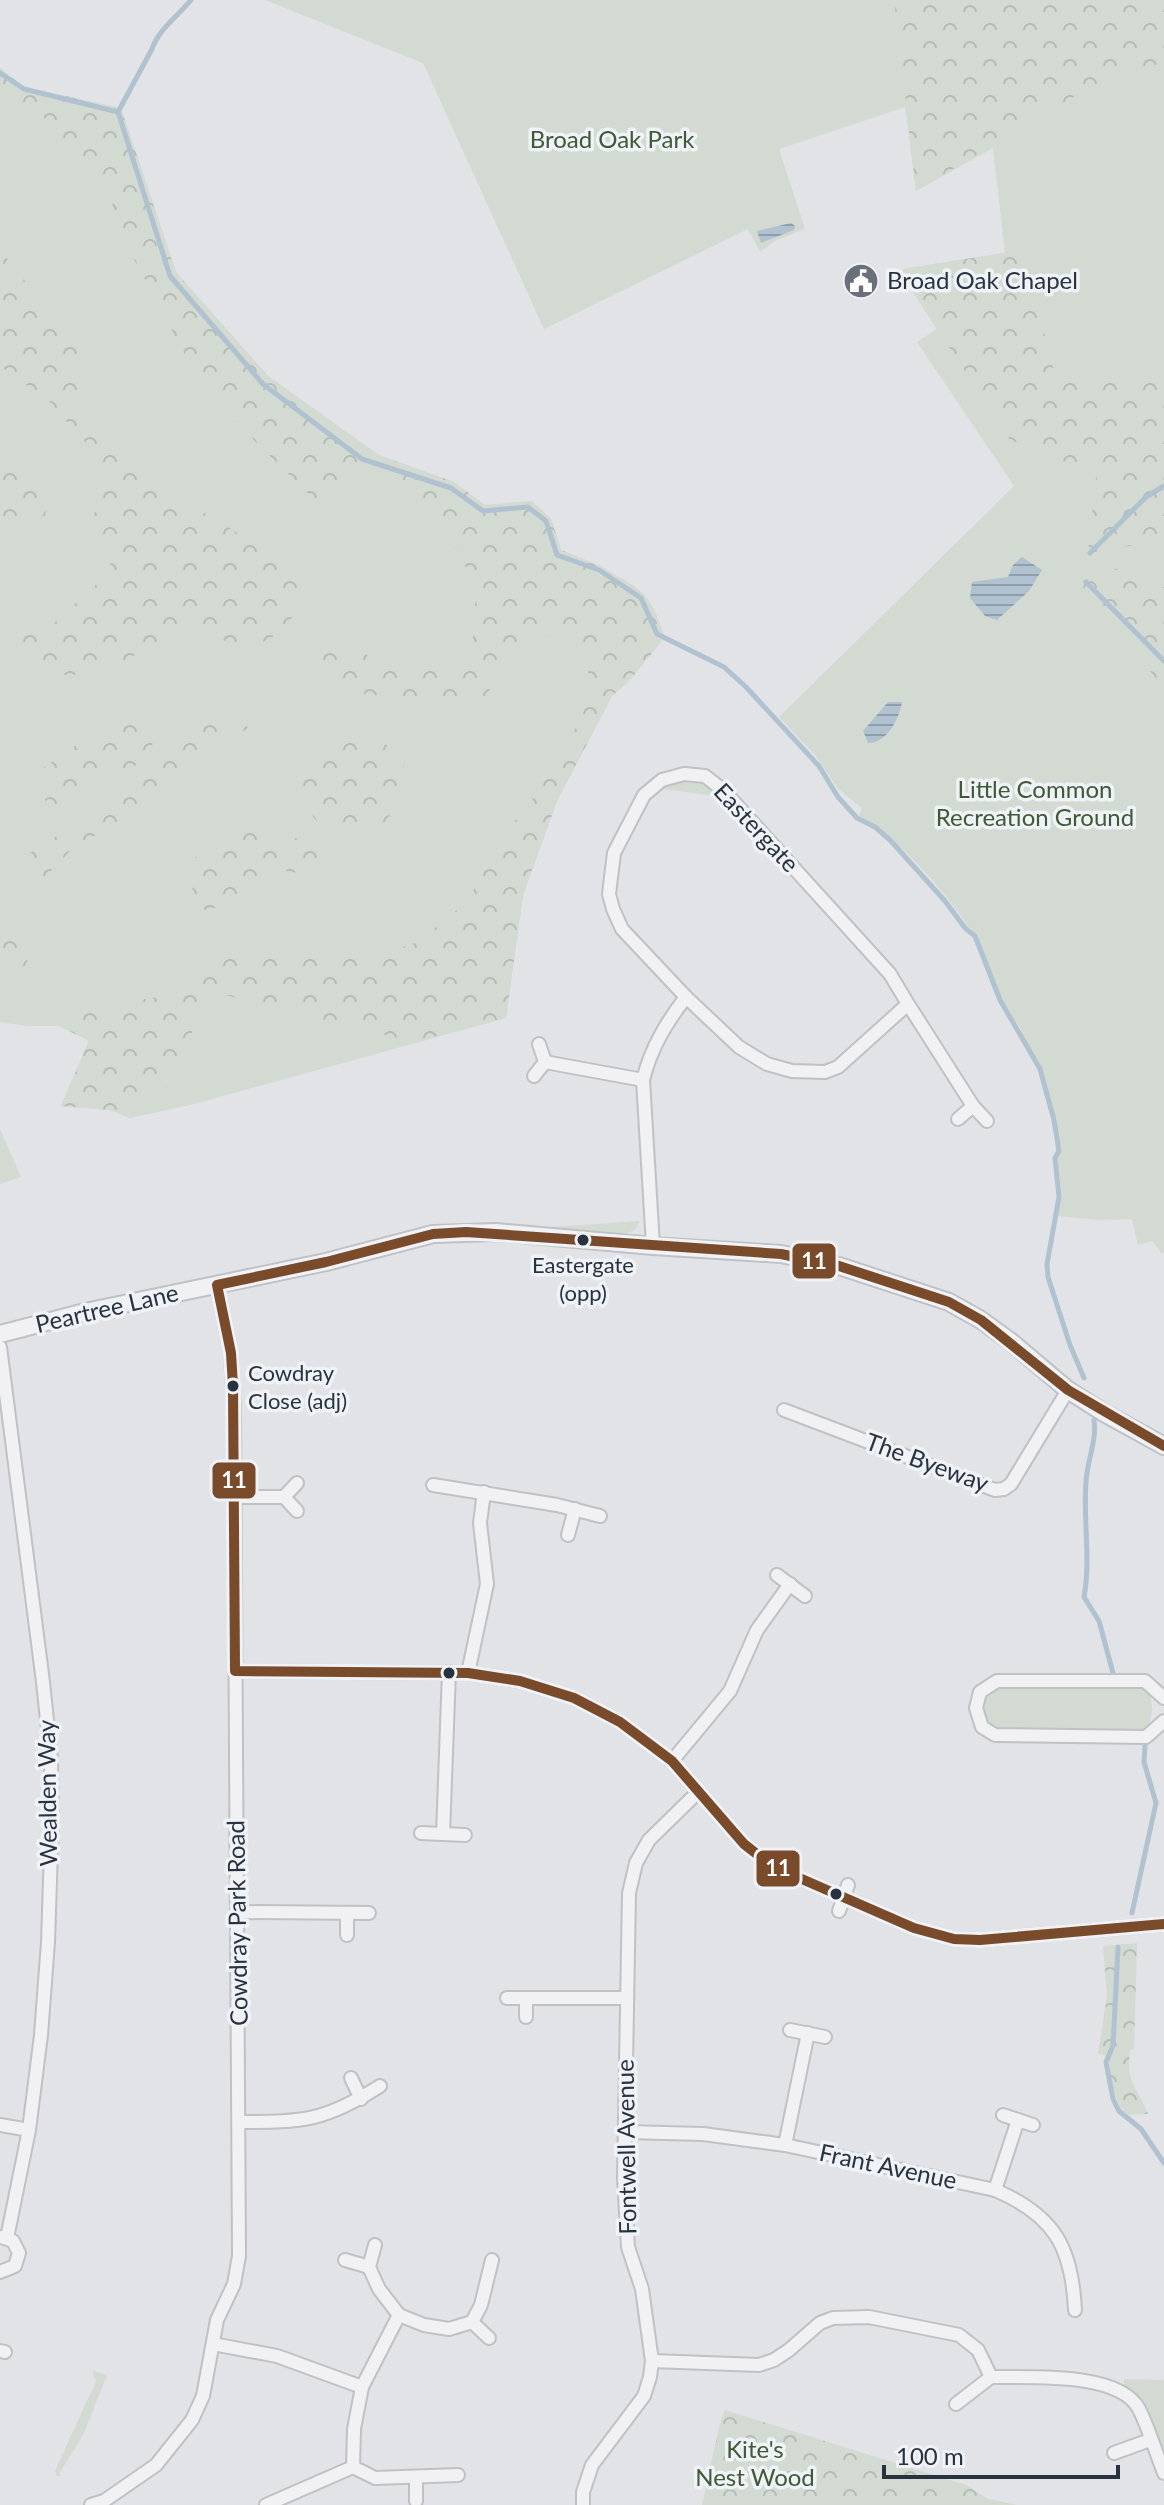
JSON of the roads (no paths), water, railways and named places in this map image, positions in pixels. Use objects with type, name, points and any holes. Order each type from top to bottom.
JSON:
[{"type":"street","name":"Eastergate","points":[[908,1004],[838,1067],[825,1072],[811,1073],[767,1064],[739,1047],[686,997],[622,929],[609,894],[614,853],[644,795],[662,780],[684,774],[705,776],[723,790],[890,974],[973,1106],[987,1121]]},
{"type":"street","points":[[653,1246],[643,1080],[658,1038],[686,997]]},
{"type":"street","points":[[539,1044],[545,1062]]},
{"type":"street","points":[[545,1062],[643,1080]]},
{"type":"street","points":[[534,1076],[545,1062]]},
{"type":"street","points":[[958,1119],[973,1106]]},
{"type":"street","name":"Peartree Lane","points":[[0,1334],[85,1312],[326,1262],[433,1234],[496,1232],[781,1254],[839,1266],[949,1302],[1010,1341],[1068,1390],[1164,1446]]},
{"type":"street","name":"Cowdray Park Road","points":[[91,2505],[104,2501],[156,2465],[192,2420],[203,2396],[217,2320],[234,2284],[239,2256],[231,1353],[217,1285]]},
{"type":"street","name":"Wealden Way","points":[[0,1347],[51,1759],[48,1942],[41,2035],[29,2130],[4,2237],[17,2246],[18,2260],[10,2270],[0,2272]]},
{"type":"street","name":"The Byeway","points":[[784,1410],[995,1490],[1011,1484],[1068,1390]]},
{"type":"street","points":[[234,1497],[284,1497],[297,1483]]},
{"type":"street","points":[[433,1485],[484,1492],[600,1516]]},
{"type":"street","points":[[468,1673],[487,1584],[480,1523],[484,1492]]},
{"type":"street","points":[[284,1497],[297,1511]]},
{"type":"street","points":[[568,1535],[575,1509]]},
{"type":"street","points":[[777,1575],[805,1596]]},
{"type":"street","points":[[672,1761],[730,1691],[757,1630],[790,1584]]},
{"type":"street","points":[[235,1671],[468,1673],[520,1681],[574,1698],[620,1722],[672,1761],[744,1844],[772,1866],[846,1891],[914,1928],[954,1939],[980,1940],[1164,1924]]},
{"type":"street","points":[[443,1834],[449,1672]]},
{"type":"street","points":[[1164,1698],[1145,1681],[997,1681],[980,1692],[976,1708],[982,1727],[995,1735],[1146,1737],[1164,1721]]},
{"type":"street","name":"Fontwell Avenue","points":[[583,2505],[583,2492],[592,2465],[644,2396],[652,2361],[642,2289],[628,2247],[624,2178],[629,1893],[636,1863],[649,1840],[698,1792]]},
{"type":"street","points":[[421,1833],[465,1835]]},
{"type":"street","points":[[839,1911],[846,1891]]},
{"type":"street","points":[[238,1912],[369,1913]]},
{"type":"street","points":[[347,1913],[347,1935]]},
{"type":"street","points":[[507,1998],[626,1998]]},
{"type":"street","points":[[526,1998],[526,2017]]},
{"type":"street","points":[[790,2030],[825,2037]]},
{"type":"street","points":[[785,2145],[808,2033]]},
{"type":"street","points":[[351,2078],[361,2099]]},
{"type":"street","points":[[240,2122],[289,2122],[319,2118],[361,2099],[380,2086]]},
{"type":"street","points":[[1003,2115],[1033,2125]]},
{"type":"street","points":[[995,2190],[1018,2120]]},
{"type":"street","points":[[0,2125],[29,2130]]},
{"type":"street","name":"Frant Avenue","points":[[626,2132],[703,2134],[785,2145],[995,2190],[1039,2214],[1063,2244],[1074,2280],[1075,2310]]},
{"type":"street","points":[[375,2245],[369,2267],[379,2289],[399,2315],[424,2325],[449,2329],[472,2322],[481,2305],[492,2260]]},
{"type":"street","points":[[345,2260],[369,2267]]},
{"type":"street","points":[[353,2467],[354,2429],[362,2387],[399,2315]]},
{"type":"street","points":[[652,2361],[759,2365],[774,2360],[820,2323],[833,2318],[869,2317],[959,2335],[978,2350],[991,2377]]},
{"type":"street","points":[[472,2322],[489,2338]]},
{"type":"street","points":[[213,2344],[277,2356],[362,2387]]},
{"type":"street","points":[[956,2404],[991,2377],[1048,2378],[1110,2386],[1128,2396],[1138,2407],[1164,2473]]},
{"type":"street","points":[[1114,2453],[1150,2440]]},
{"type":"street","points":[[353,2467],[375,2478],[458,2475]]},
{"type":"street","points":[[266,2505],[353,2467]]},
{"type":"street","points":[[416,2477],[416,2501]]},
{"type":"water","points":[[791,223],[795,226],[794,230],[761,243],[757,231]]},
{"type":"water","points":[[1022,557],[1042,570],[1029,591],[997,620],[985,616],[970,598],[972,582],[1008,577],[1013,565]]},
{"type":"water","points":[[888,702],[902,702],[898,716],[886,735],[868,743],[863,731]]},
{"type":"waterway","points":[[118,112],[159,36],[191,0]]},
{"type":"waterway","points":[[0,73],[24,89],[118,112],[170,276],[263,384],[362,459],[451,488],[483,511],[528,507],[546,521],[557,555],[599,570],[641,598],[657,634],[724,667],[746,687],[819,766],[838,797],[857,818],[875,827],[890,840],[975,936],[1000,1000],[1040,1069],[1054,1120],[1059,1151],[1055,1158],[1059,1197],[1047,1264],[1048,1277],[1084,1378]]},
{"type":"waterway","points":[[1090,553],[1146,497],[1164,486]]},
{"type":"waterway","points":[[1086,582],[1164,661]]},
{"type":"waterway","points":[[1094,1420],[1086,1482],[1087,1568],[1084,1597],[1099,1621],[1113,1673]]},
{"type":"waterway","points":[[1132,1913],[1156,1803],[1144,1762],[1145,1746]]},
{"type":"waterway","points":[[1118,1947],[1113,2046],[1106,2062],[1113,2099],[1119,2111],[1141,2129],[1164,2163]]},
{"type":"place","name":"Broad Oak Chapel","points":[[861,281]]},
{"type":"place","name":"Eastergate (opp)","points":[[583,1240]]},
{"type":"place","name":"Cowdray Close (adj)","points":[[233,1386]]},
{"type":"park label","name":"Broad Oak Park","points":[[612,140]]},
{"type":"park label","name":"Little Common Recreation Ground","points":[[1035,804]]},
{"type":"park label","name":"Kite's Nest Wood","points":[[755,2464]]}]
